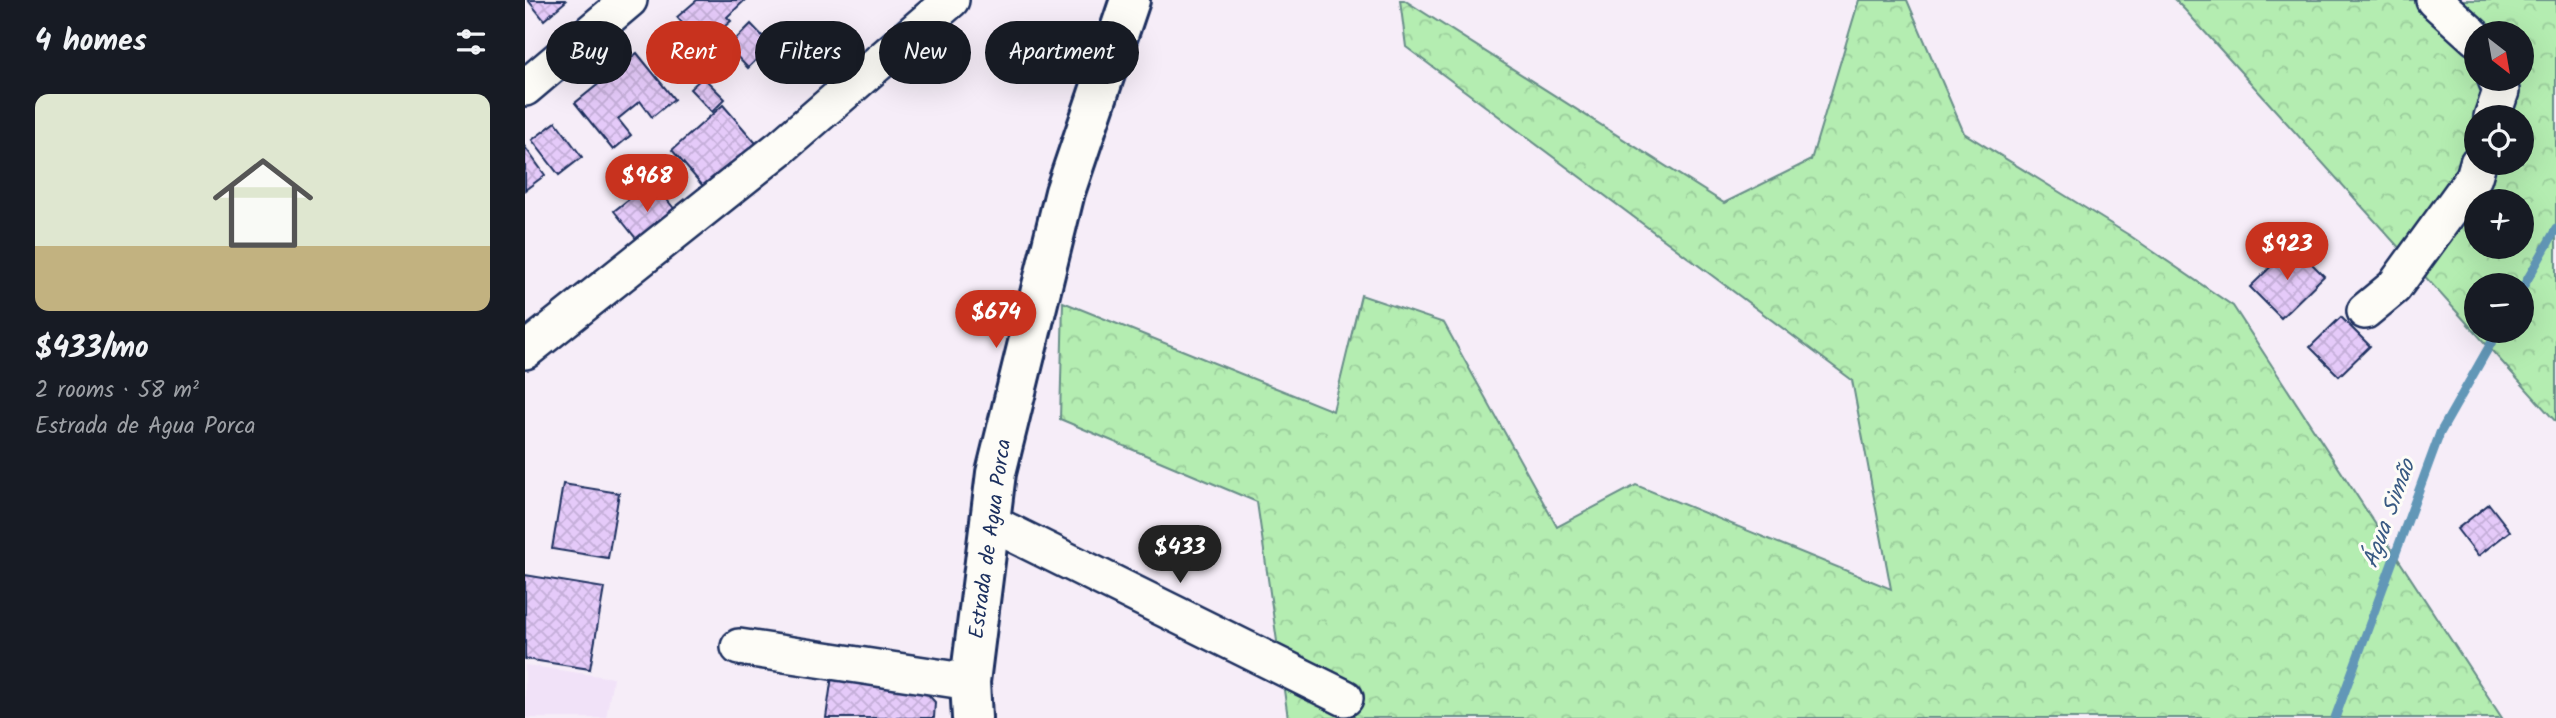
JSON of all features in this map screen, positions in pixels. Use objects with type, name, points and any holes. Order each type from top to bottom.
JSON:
[{"type":"main road","name":"Estrada de Agua Porca","points":[[971,700],[996,473],[1065,192],[1130,0]]},
{"type":"street","points":[[525,88],[629,0]]},
{"type":"street","points":[[525,351],[780,148],[951,0]]},
{"type":"street","points":[[2434,0],[2464,27]]},
{"type":"street","points":[[2365,311],[2394,287],[2475,175]]},
{"type":"street","points":[[989,522],[1345,698]]},
{"type":"street","points":[[739,647],[971,700]]},
{"type":"shaded area","points":[[525,665],[613,678],[606,718],[525,718]]},
{"type":"green space","points":[[1400,0],[1404,0],[1724,203],[1811,160],[1859,0],[1907,0],[1964,133],[2129,235],[2233,306],[2502,718],[1288,718],[1257,502],[1060,419],[1063,302],[1333,411],[1361,295],[1444,323],[1557,527],[1636,485],[1891,589],[1852,380],[1406,47]]},
{"type":"green space","points":[[2175,0],[2556,0],[2556,422],[2485,343],[2534,343],[2534,273],[2464,273],[2464,320]]},
{"type":"building","points":[[528,0],[565,0],[566,1],[544,20]]},
{"type":"building","points":[[697,0],[745,0],[727,17],[731,21],[680,21],[677,17]]},
{"type":"building","points":[[751,24],[755,28],[755,61],[748,68],[741,61],[741,34]]},
{"type":"building","points":[[637,53],[646,64],[646,84],[662,84],[674,99],[652,117],[640,101],[618,119],[631,135],[613,150],[575,103],[599,84],[632,84],[632,57]]},
{"type":"building","points":[[695,84],[710,84],[725,99],[712,112],[690,89]]},
{"type":"building","points":[[723,105],[761,149],[709,193],[672,150]]},
{"type":"building","points":[[556,122],[582,157],[559,175],[532,140]]},
{"type":"building","points":[[525,147],[545,175],[525,190]]},
{"type":"building","points":[[652,181],[680,216],[642,246],[614,211]]},
{"type":"building","points":[[2293,245],[2324,276],[2281,318],[2250,287]]},
{"type":"building","points":[[2341,317],[2370,346],[2339,376],[2310,347]]},
{"type":"building","points":[[563,484],[619,493],[608,558],[552,549]]},
{"type":"building","points":[[2489,504],[2510,531],[2478,556],[2457,529]]},
{"type":"building","points":[[525,575],[604,588],[590,669],[525,659]]},
{"type":"building","points":[[832,676],[925,691],[935,702],[934,718],[826,718]]},
{"type":"waterway","name":"Água Simão","points":[[2531,273],[2556,229]]},
{"type":"waterway","name":"Água Simão","points":[[2335,718],[2440,433],[2491,343]]}]
